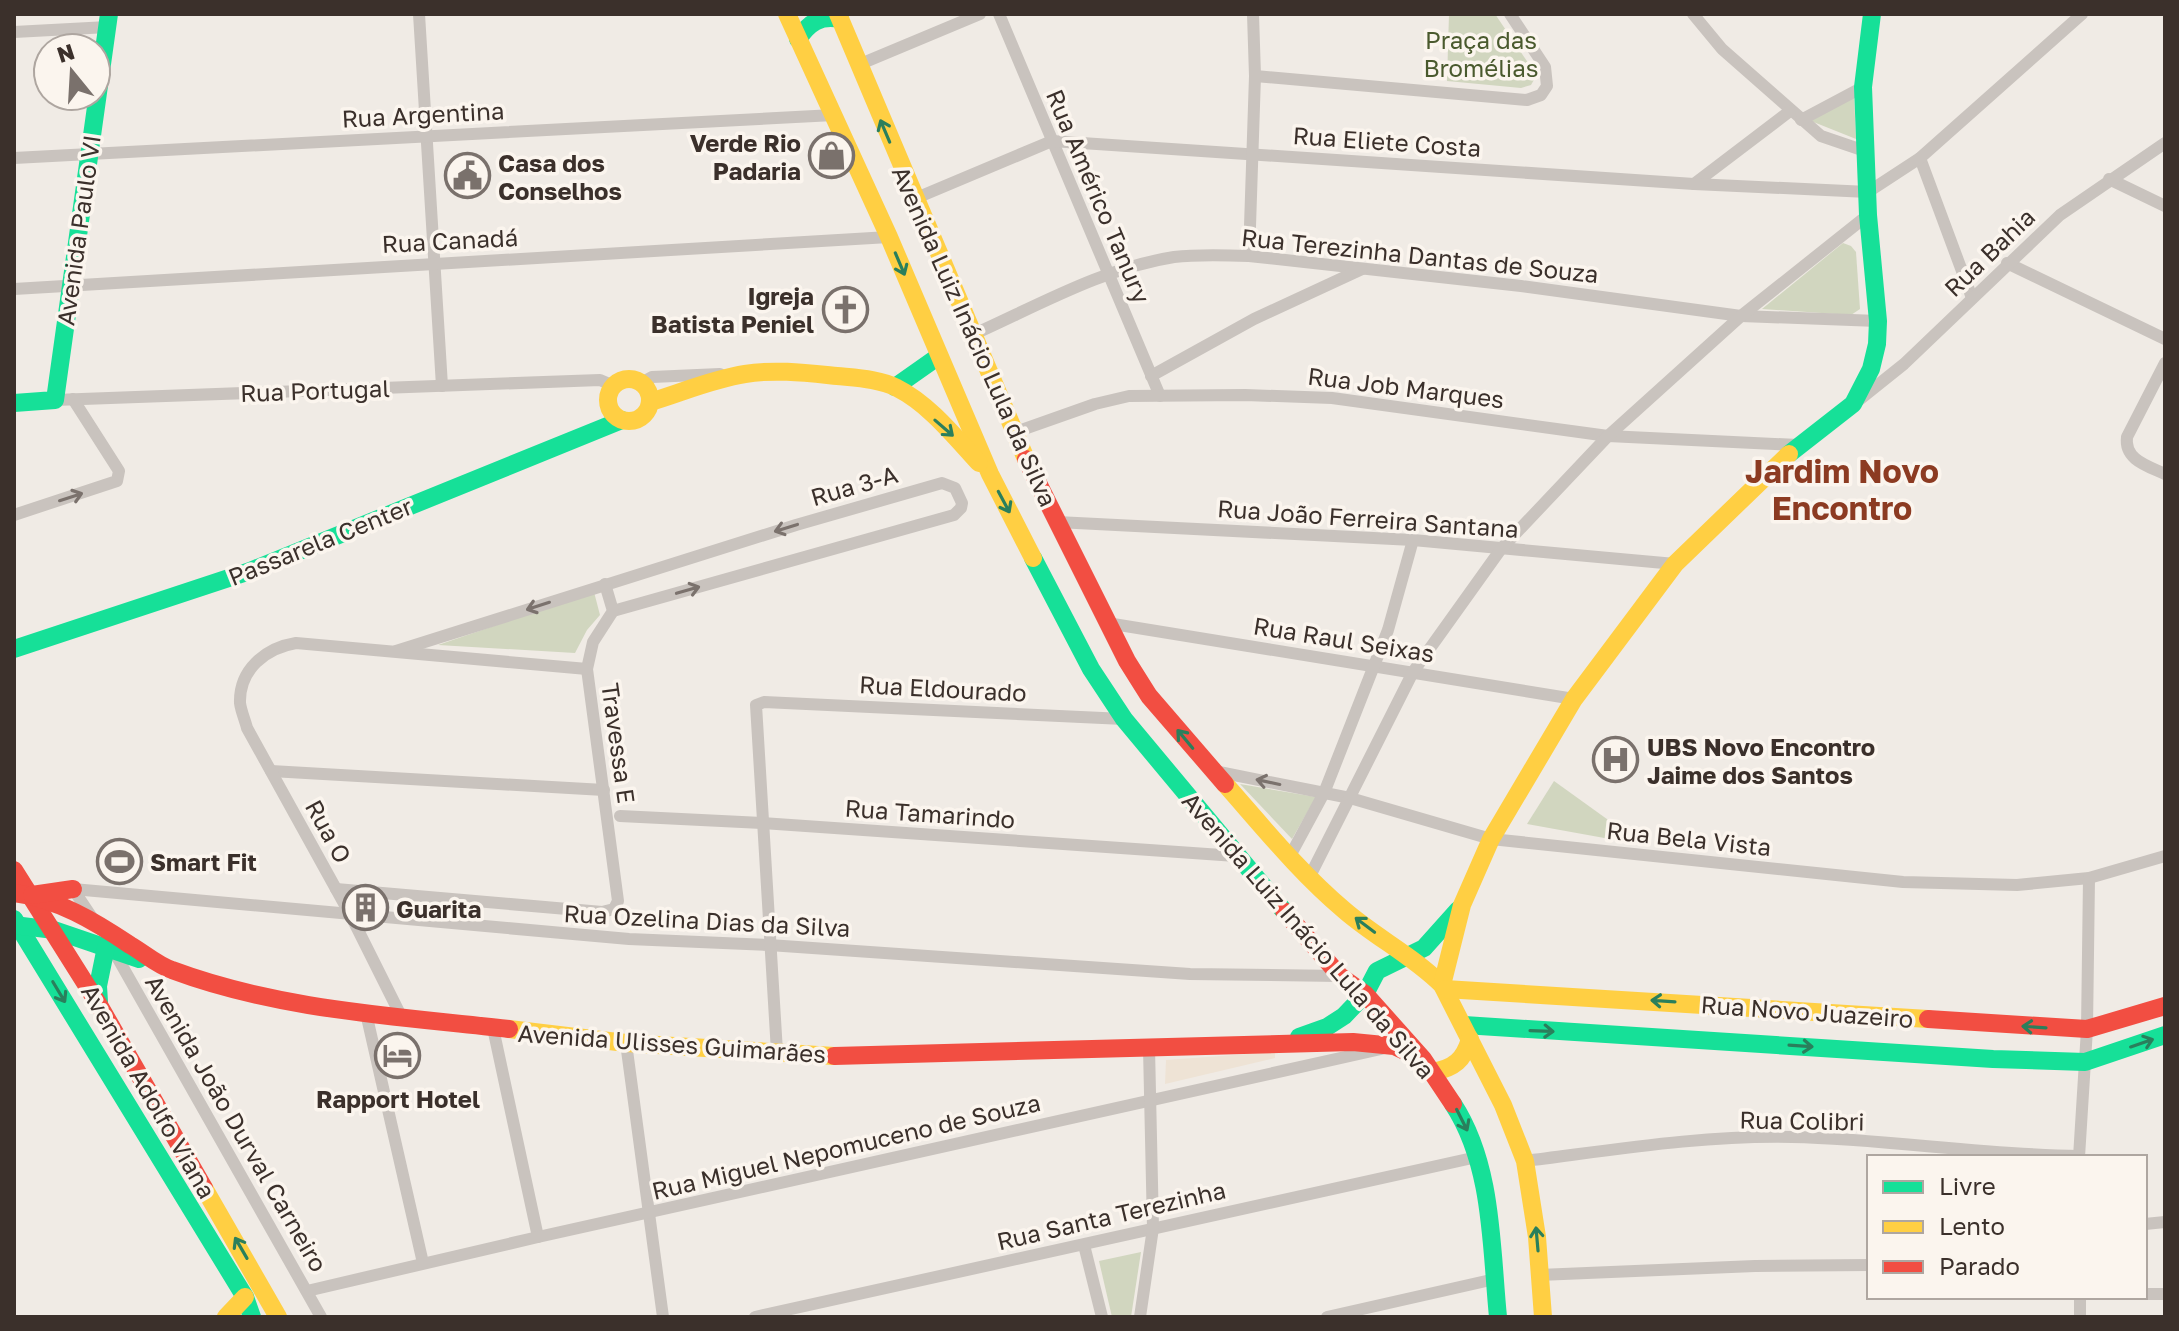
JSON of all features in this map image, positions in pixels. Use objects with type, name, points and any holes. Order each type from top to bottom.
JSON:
[{"type":"street","points":[[419,14],[442,386]]},
{"type":"street","name":"Avenida Luiz Inácio Lula da Silva","points":[[787,14],[889,237],[990,474],[1091,669],[1124,719],[1236,856],[1340,976],[1365,994],[1428,1066],[1460,1115],[1477,1157],[1487,1202],[1498,1317]]},
{"type":"street","points":[[858,65],[980,14]]},
{"type":"street","name":"Rua Américo Tanury","points":[[999,14],[1160,396]]},
{"type":"street","points":[[1249,256],[1255,76],[1253,14]]},
{"type":"street","points":[[1255,76],[1527,100],[1541,95],[1548,78],[1545,67],[1510,14]]},
{"type":"street","points":[[1693,14],[1722,49],[1821,136],[1865,151]]},
{"type":"street","points":[[1444,987],[1462,905],[1491,839],[1574,699],[1675,564],[1798,445],[1853,404],[1871,369],[1878,321],[1868,215],[1863,87],[1872,14]]},
{"type":"street","points":[[1868,192],[1920,158],[2082,14]]},
{"type":"street","points":[[798,39],[805,27],[815,20],[839,17]]},
{"type":"street","name":"Avenida Luiz Inácio Lula da Silva","points":[[839,17],[1013,433],[1127,661],[1149,696],[1290,856],[1344,910],[1409,956],[1444,987],[1503,1105],[1525,1161],[1531,1189],[1543,1317]]},
{"type":"street","points":[[14,32],[109,20]]},
{"type":"street","name":"Avenida Paulo VI","points":[[64,400],[69,286],[109,20]]},
{"type":"street","points":[[1801,120],[1863,87]]},
{"type":"street","points":[[1694,184],[1790,111]]},
{"type":"street","name":"Rua Argentina","points":[[14,158],[834,115]]},
{"type":"street","name":"Rua Eliete Costa","points":[[914,199],[1052,141],[1694,184],[1868,192]]},
{"type":"street","name":"Rua Bahia","points":[[1853,404],[1904,364],[2060,215],[2165,143]]},
{"type":"street","points":[[1920,158],[1972,298]]},
{"type":"street","points":[[2109,179],[2165,206]]},
{"type":"street","points":[[1310,876],[1413,672],[1501,549],[1608,436],[1741,316],[1868,215]]},
{"type":"street","name":"Rua Canadá","points":[[14,289],[889,237]]},
{"type":"street","name":"Rua Terezinha Dantas de Souza","points":[[972,335],[1109,274],[1174,257],[1249,256],[1521,286],[1741,316],[1878,321]]},
{"type":"street","points":[[2007,263],[2165,339]]},
{"type":"street","points":[[1151,376],[1254,319],[1362,269]]},
{"type":"street","points":[[895,387],[939,356]]},
{"type":"street","points":[[2165,363],[2127,437],[2126,448],[2133,458],[2165,474]]},
{"type":"street","points":[[650,402],[747,373]]},
{"type":"street","points":[[641,383],[652,377],[815,374],[895,387],[959,441],[990,474]]},
{"type":"street","points":[[628,379],[641,383],[650,396],[645,414],[638,419],[622,420],[609,407],[608,398],[614,386],[628,379]]},
{"type":"street","name":"Rua Portugal","points":[[14,403],[600,380],[614,386]]},
{"type":"street","name":"Rua Job Marques","points":[[1013,433],[1095,404],[1129,396],[1332,398],[1608,436],[1798,445]]},
{"type":"street","points":[[14,515],[117,481],[119,471],[64,400]]},
{"type":"street","name":"Passarela Center","points":[[14,649],[250,571],[622,420]]},
{"type":"street","name":"Rua 3-A","points":[[396,651],[605,584],[942,483],[955,488],[960,496],[961,508],[954,515],[613,611]]},
{"type":"street","name":"Rua João Ferreira Santana","points":[[1057,522],[1413,540],[1675,564]]},
{"type":"street","points":[[1290,856],[1324,793],[1374,666],[1388,630],[1413,540]]},
{"type":"street","points":[[605,584],[613,611]]},
{"type":"street","name":"Travessa E","points":[[336,889],[611,911],[618,901],[587,669],[593,642],[613,611]]},
{"type":"street","name":"Rua Raul Seixas","points":[[1107,623],[1574,699]]},
{"type":"street","name":"Rua O","points":[[396,651],[296,643],[280,645],[267,651],[243,680],[240,704],[247,728],[351,916],[402,1018]]},
{"type":"street","points":[[396,651],[587,669]]},
{"type":"street","name":"Rua Eldourado","points":[[762,823],[755,708],[760,702],[1124,719]]},
{"type":"street","points":[[271,771],[604,790]]},
{"type":"street","name":"Rua Bela Vista","points":[[1213,771],[1350,798],[1491,839],[1903,882],[2017,885],[2089,878],[2165,856]]},
{"type":"street","name":"Rua Tamarindo","points":[[620,816],[1236,856]]},
{"type":"street","points":[[762,823],[777,1052]]},
{"type":"street","name":"Avenida Adolfo Viana","points":[[14,870],[22,894],[54,930],[278,1317]]},
{"type":"street","points":[[2079,1155],[2087,1029],[2089,878]]},
{"type":"street","points":[[22,894],[73,889]]},
{"type":"street","name":"Rua Ozelina Dias da Silva","points":[[73,889],[629,939],[769,945],[1190,974],[1340,976]]},
{"type":"street","name":"Avenida João Durval Carneiro","points":[[73,889],[95,922],[321,1317]]},
{"type":"street","name":"Avenida Ulisses Guimarães","points":[[22,894],[95,922],[168,969],[245,994],[402,1018],[626,1043],[854,1057],[1269,1043]]},
{"type":"street","points":[[1269,1043],[1313,1034],[1342,1018],[1365,994],[1371,979],[1381,967],[1431,943],[1462,905]]},
{"type":"street","points":[[15,923],[54,930],[168,969]]},
{"type":"street","name":"Avenida Adolfo Viana","points":[[15,923],[245,1297],[252,1317]]},
{"type":"street","points":[[99,1005],[98,986],[110,949]]},
{"type":"street","name":"Rua Novo Juazeiro","points":[[1444,987],[2056,1029],[2087,1029],[2165,1006]]},
{"type":"street","points":[[366,1013],[423,1263]]},
{"type":"street","points":[[493,1028],[538,1237]]},
{"type":"street","points":[[1269,1043],[1353,1042],[1394,1046],[1428,1066],[1457,1065],[1466,1056],[1467,1032]]},
{"type":"street","name":"Rua Novo Juazeiro","points":[[1467,1032],[2085,1062],[2165,1035]]},
{"type":"street","points":[[626,1043],[663,1317]]},
{"type":"street","name":"Rua Miguel Nepomuceno de Souza","points":[[307,1291],[1394,1046]]},
{"type":"street","points":[[1140,1317],[1153,1228],[1149,1048]]},
{"type":"street","name":"Rua Colibri","points":[[1525,1161],[1661,1145],[1793,1137],[2019,1155]]},
{"type":"street","name":"Rua Santa Terezinha","points":[[755,1317],[1477,1157]]},
{"type":"street","points":[[1084,1245],[1102,1317]]},
{"type":"street","points":[[1539,1275],[1755,1266],[1867,1265]]},
{"type":"street","points":[[1327,1317],[1495,1279]]},
{"type":"street","points":[[226,1317],[245,1297]]},
{"type":"green space","name":"Praça das Bromélias","points":[[1449,14],[1495,14],[1533,70],[1535,78],[1531,85],[1521,88],[1447,81]]},
{"type":"green space","points":[[1854,96],[1856,139],[1811,121]]},
{"type":"green space","points":[[1843,243],[1856,252],[1860,309],[1851,315],[1762,309]]},
{"type":"green space","points":[[594,592],[600,615],[587,630],[575,653],[438,645]]},
{"type":"green space","points":[[1554,781],[1643,845],[1527,824]]},
{"type":"green space","points":[[1240,784],[1316,797],[1292,839]]},
{"type":"green space","points":[[1141,1252],[1131,1317],[1112,1317],[1099,1261]]},
{"type":"shaded area","points":[[1275,1052],[1275,1058],[1165,1084],[1166,1060]]},
{"type":"traffic: fast","points":[[14,403],[55,400],[109,14]]},
{"type":"traffic: fast","points":[[1789,454],[1853,404],[1871,369],[1877,344],[1863,87],[1872,14]]},
{"type":"traffic: fast","points":[[798,39],[816,22],[827,18],[840,19]]},
{"type":"traffic: fast","points":[[895,387],[939,356]]},
{"type":"traffic: fast","points":[[14,649],[250,571],[622,420]]},
{"type":"traffic: fast","points":[[1033,558],[1091,669],[1124,719],[1284,911]]},
{"type":"traffic: fast","points":[[1299,1037],[1327,1027],[1344,1016],[1365,994],[1377,971],[1424,948],[1458,910]]},
{"type":"traffic: fast","points":[[14,919],[245,1297],[252,1317]]},
{"type":"traffic: fast","points":[[14,925],[54,930],[139,959]]},
{"type":"traffic: fast","points":[[99,1002],[98,986],[106,947]]},
{"type":"traffic: fast","points":[[1464,1025],[1993,1059],[2085,1062],[2165,1035]]},
{"type":"traffic: fast","points":[[1453,1104],[1476,1153],[1483,1180],[1498,1317]]},
{"type":"traffic: slow","points":[[787,14],[889,237],[990,474],[1033,558]]},
{"type":"traffic: slow","points":[[838,14],[1026,459]]},
{"type":"traffic: slow","points":[[650,402],[721,379],[756,373],[860,378],[890,385],[909,395],[941,422],[979,463]]},
{"type":"traffic: slow","points":[[629,379],[644,385],[650,400],[644,415],[629,421],[614,415],[608,400],[614,385],[629,379]]},
{"type":"traffic: slow","points":[[1442,985],[1462,905],[1491,839],[1574,699],[1675,564],[1789,454]]},
{"type":"traffic: slow","points":[[1225,784],[1328,896],[1442,985],[1503,1105],[1525,1161],[1537,1237],[1543,1317]]},
{"type":"traffic: slow","points":[[1445,989],[1928,1019]]},
{"type":"traffic: slow","points":[[509,1029],[626,1043],[834,1056]]},
{"type":"traffic: slow","points":[[1433,1072],[1457,1062],[1470,1039]]},
{"type":"traffic: slow","points":[[204,1188],[278,1317]]},
{"type":"traffic: slow","points":[[226,1317],[245,1297]]},
{"type":"traffic: jam","points":[[1026,459],[1127,661],[1149,696],[1225,784]]},
{"type":"traffic: jam","points":[[14,870],[99,1005],[204,1188]]},
{"type":"traffic: jam","points":[[32,895],[73,889]]},
{"type":"traffic: jam","points":[[14,893],[45,900],[75,912],[161,965],[213,983],[338,1010],[509,1029]]},
{"type":"traffic: jam","points":[[1284,911],[1340,976],[1365,994],[1423,1059],[1453,1104]]},
{"type":"traffic: jam","points":[[1928,1019],[2087,1029],[2165,1006]]},
{"type":"traffic: jam","points":[[834,1056],[1353,1042],[1394,1046],[1417,1057]]},
{"type":"place","name":"Verde Rio Padaria","points":[[832,156]]},
{"type":"place","name":"Casa dos Conselhos","points":[[467,176]]},
{"type":"place","name":"Igreja Batista Peniel","points":[[845,309]]},
{"type":"place","name":"UBS Novo Encontro Jaime dos Santos","points":[[1616,760]]},
{"type":"place","name":"Smart Fit","points":[[119,861]]},
{"type":"place","name":"Guarita","points":[[365,908]]},
{"type":"place","name":"Rapport Hotel","points":[[398,1056]]},
{"type":"district","name":"Jardim Novo Encontro","points":[[1842,490]]}]
